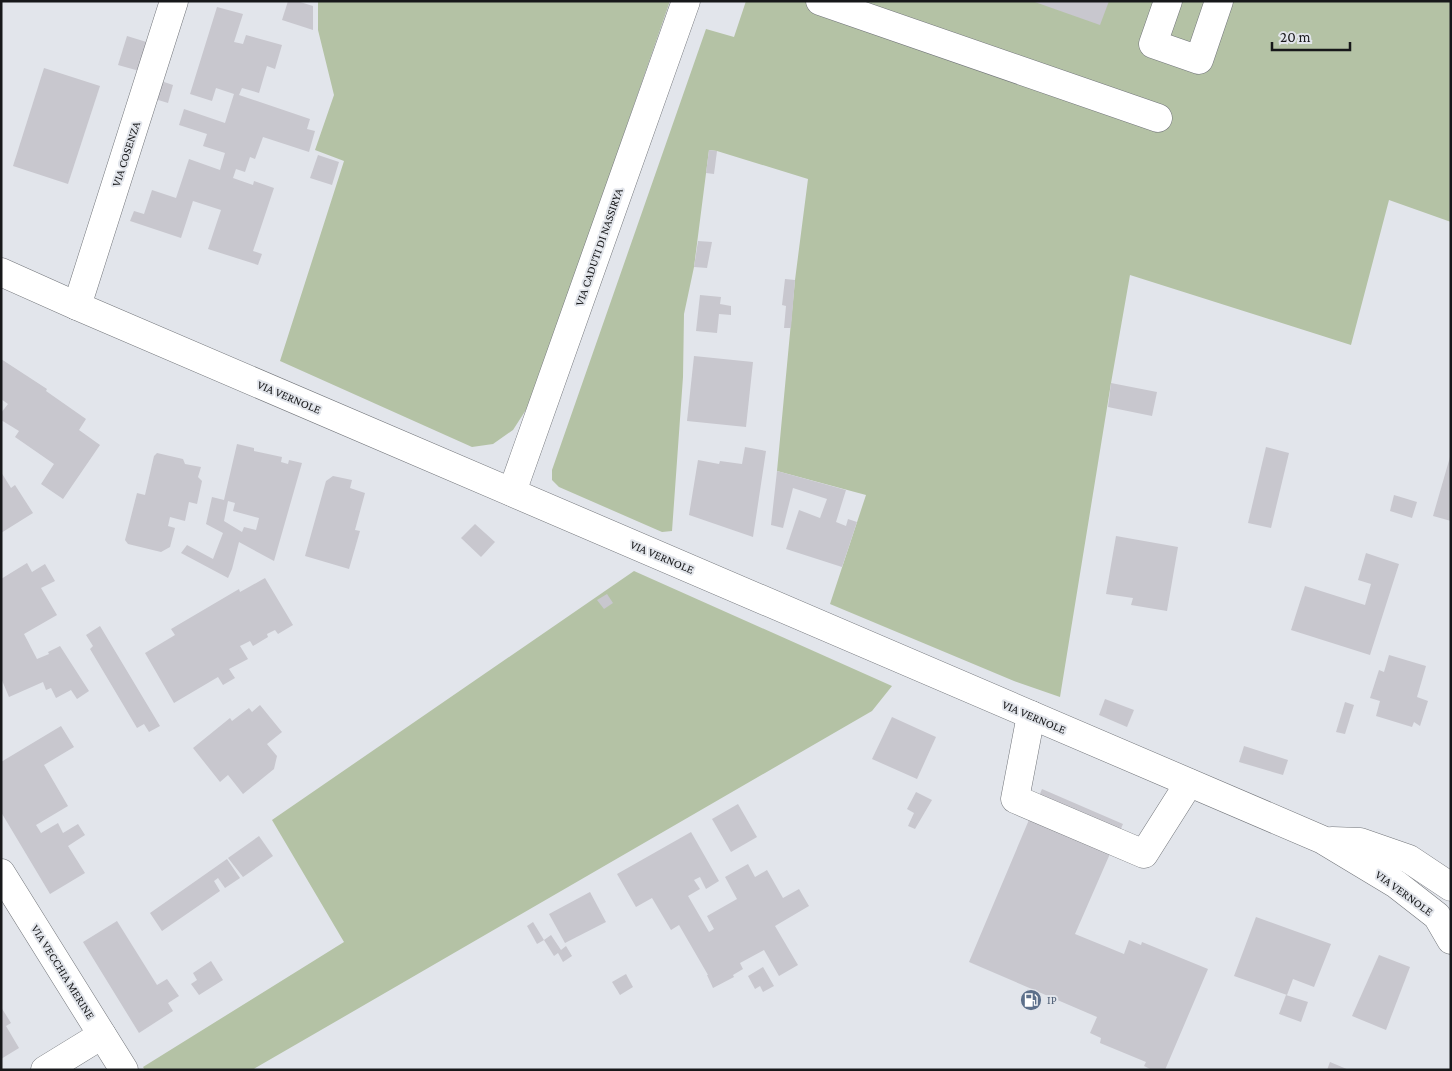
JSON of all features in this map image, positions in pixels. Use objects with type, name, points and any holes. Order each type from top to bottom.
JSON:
[{"type":"main road","name":"VIA COSENZA","points":[[78,306],[174,1]]},
{"type":"main road","name":"VIA CADUTI DI NASSIRYA","points":[[512,492],[686,1]]},
{"type":"main road","points":[[820,1],[1158,118]]},
{"type":"main road","points":[[1168,1],[1153,44],[1199,60],[1220,1]]},
{"type":"main road","name":"VIA VERNOLE","points":[[1,272],[1323,840],[1396,884],[1437,916],[1451,940]]},
{"type":"main road","points":[[1031,715],[1015,799],[1024,803],[1144,854],[1189,783]]},
{"type":"main road","name":"VIA VERNOLE","points":[[1323,840],[1360,842],[1409,859],[1451,887]]},
{"type":"main road","name":"VIA VECCHIA MERINE","points":[[1,873],[124,1070]]},
{"type":"main road","points":[[45,1070],[102,1034]]},
{"type":"green space","points":[[318,1],[670,1],[531,402],[513,430],[493,444],[472,447],[280,361],[344,161],[315,150],[334,95],[318,30]]},
{"type":"green space","points":[[746,1],[1451,1],[1451,222],[1389,200],[1351,345],[1130,275],[1060,697],[1014,681],[830,604],[866,495],[777,471],[795,280],[808,179],[709,150],[694,267],[684,314],[683,377],[672,531],[662,532],[559,487],[552,480],[552,470],[706,29],[734,37]]},
{"type":"green space","points":[[634,571],[892,686],[872,711],[252,1070],[145,1070],[143,1067],[344,942],[272,820]]},
{"type":"building","points":[[288,1],[297,1],[313,6],[313,30],[282,20]]},
{"type":"building","points":[[1032,1],[1109,1],[1100,25]]},
{"type":"building","points":[[217,7],[243,14],[234,42],[243,44],[246,35],[282,45],[275,69],[267,66],[259,93],[242,88],[239,95],[310,119],[307,129],[315,131],[309,152],[263,137],[255,159],[250,157],[245,172],[236,169],[233,178],[253,185],[254,181],[274,188],[253,251],[262,254],[258,265],[208,249],[221,210],[193,201],[181,238],[130,221],[134,211],[144,214],[152,190],[176,198],[189,159],[220,170],[225,153],[203,146],[207,134],[179,125],[184,109],[225,123],[234,94],[216,88],[212,101],[190,94]]},
{"type":"building","points":[[127,36],[153,44],[143,72],[118,65]]},
{"type":"building","points":[[44,68],[100,86],[68,184],[13,166]]},
{"type":"building","points":[[161,81],[173,85],[168,103],[155,99]]},
{"type":"building","points":[[709,150],[717,151],[714,174],[706,173]]},
{"type":"building","points":[[318,155],[339,162],[332,185],[310,178]]},
{"type":"building","points":[[698,241],[712,242],[707,268],[694,267]]},
{"type":"building","points":[[785,279],[795,280],[791,328],[784,328],[786,306],[782,305]]},
{"type":"building","points":[[700,295],[721,297],[720,304],[731,306],[731,315],[719,314],[717,333],[696,331]]},
{"type":"building","points":[[694,356],[753,362],[746,427],[687,421]]},
{"type":"building","points":[[1,359],[47,389],[46,391],[86,419],[79,430],[100,445],[63,499],[41,484],[54,464],[15,437],[19,431],[1,420],[1,413],[8,404],[1,399]]},
{"type":"building","points":[[1111,383],[1157,392],[1152,416],[1108,407]]},
{"type":"building","points":[[237,444],[254,448],[254,451],[282,457],[281,462],[288,464],[289,460],[302,463],[274,561],[239,542],[228,578],[181,553],[187,545],[213,559],[223,533],[206,524],[212,497],[224,500]],"holes":[[[228,501],[235,503],[233,511],[259,518],[256,530],[244,527],[242,532],[224,521]]]},
{"type":"building","points":[[745,447],[766,451],[753,537],[689,515],[698,460],[719,464],[720,461],[742,464]]},
{"type":"building","points":[[1266,447],[1289,453],[1271,528],[1248,523]]},
{"type":"building","points":[[157,453],[183,459],[185,464],[201,467],[198,477],[202,481],[197,504],[189,502],[185,521],[170,517],[168,526],[175,528],[170,547],[161,552],[128,544],[125,540],[137,493],[145,495],[154,456]]},
{"type":"building","points":[[1451,457],[1451,521],[1433,516]]},
{"type":"building","points":[[777,471],[846,490],[836,522],[846,526],[848,519],[857,522],[842,567],[786,549],[799,510],[820,518],[827,499],[793,488],[783,528],[771,525]]},
{"type":"building","points":[[1,472],[11,488],[15,485],[33,513],[1,533]]},
{"type":"building","points":[[333,476],[352,480],[350,488],[365,493],[355,530],[360,531],[349,569],[305,556],[326,481]]},
{"type":"building","points":[[1394,495],[1417,502],[1412,518],[1390,511]]},
{"type":"building","points":[[475,524],[495,542],[481,557],[461,538]]},
{"type":"building","points":[[1116,536],[1178,547],[1167,611],[1131,605],[1133,598],[1106,594]]},
{"type":"building","points":[[1366,553],[1399,564],[1370,655],[1291,630],[1305,586],[1365,605],[1371,584],[1358,580]]},
{"type":"building","points":[[27,563],[32,572],[45,564],[55,581],[41,588],[57,615],[24,634],[37,659],[49,654],[48,652],[60,646],[89,691],[77,699],[71,690],[56,698],[51,688],[46,690],[43,682],[9,697],[1,678],[1,579]]},
{"type":"building","points":[[265,578],[293,625],[278,634],[275,630],[267,634],[268,637],[253,646],[250,641],[240,646],[248,659],[229,669],[235,678],[223,685],[218,677],[174,703],[145,653],[175,635],[171,629],[239,589],[240,592]]},
{"type":"building","points":[[607,594],[613,603],[604,609],[597,600]]},
{"type":"building","points":[[100,626],[160,726],[149,732],[144,724],[137,728],[90,649],[93,646],[86,635]]},
{"type":"building","points":[[1389,655],[1426,666],[1417,697],[1428,701],[1420,726],[1414,722],[1412,727],[1376,716],[1380,701],[1370,698],[1379,670],[1384,672]]},
{"type":"building","points":[[1105,699],[1134,710],[1127,727],[1099,715]]},
{"type":"building","points":[[1345,702],[1354,705],[1345,734],[1336,732]]},
{"type":"building","points":[[260,705],[282,732],[267,744],[277,756],[274,769],[243,794],[228,775],[220,782],[193,748],[230,718],[232,721],[249,708],[252,712]]},
{"type":"building","points":[[892,717],[936,737],[917,779],[872,759]]},
{"type":"building","points":[[61,726],[74,747],[44,765],[68,806],[36,825],[41,833],[58,823],[63,833],[78,824],[85,835],[68,846],[85,873],[50,894],[1,812],[1,762]]},
{"type":"building","points":[[1244,746],[1288,760],[1283,775],[1239,762]]},
{"type":"building","points":[[1042,789],[1123,824],[1075,934],[1124,954],[1129,940],[1141,945],[1142,942],[1208,969],[1165,1070],[1152,1070],[1144,1066],[1146,1062],[1100,1043],[1101,1038],[1090,1033],[1097,1017],[969,962]]},
{"type":"building","points":[[916,792],[932,800],[915,829],[908,826],[914,813],[907,809]]},
{"type":"building","points":[[738,804],[757,837],[731,852],[712,819]]},
{"type":"building","points":[[691,832],[719,881],[706,889],[700,877],[694,880],[700,889],[688,896],[709,932],[714,929],[707,916],[737,899],[725,877],[748,864],[755,877],[767,870],[783,898],[799,889],[809,906],[775,926],[798,965],[779,976],[764,950],[740,963],[743,969],[733,975],[734,977],[713,988],[708,975],[679,925],[671,930],[652,898],[636,907],[617,874]]},
{"type":"building","points":[[259,836],[273,856],[243,877],[228,858]]},
{"type":"building","points":[[227,859],[240,878],[225,888],[218,878],[214,881],[220,891],[162,931],[150,913]]},
{"type":"building","points":[[590,892],[606,922],[565,943],[549,914]]},
{"type":"building","points":[[1256,917],[1331,944],[1314,987],[1293,979],[1287,995],[1234,976]]},
{"type":"building","points":[[117,921],[157,985],[167,979],[179,996],[168,1003],[173,1011],[139,1033],[83,942]]},
{"type":"building","points":[[533,922],[544,940],[537,944],[527,926]]},
{"type":"building","points":[[551,935],[561,950],[566,946],[572,956],[563,962],[558,953],[554,956],[544,940]]},
{"type":"building","points":[[1379,955],[1410,967],[1386,1030],[1352,1016]]},
{"type":"building","points":[[211,961],[223,980],[199,995],[191,984],[197,980],[193,973]]},
{"type":"building","points":[[763,967],[774,986],[763,992],[760,986],[755,989],[748,976]]},
{"type":"building","points":[[626,974],[633,987],[620,995],[612,982]]},
{"type":"building","points":[[1286,995],[1308,1002],[1301,1022],[1279,1014]]},
{"type":"building","points":[[1,1007],[11,1023],[6,1026],[19,1048],[1,1059]]},
{"type":"building","points":[[1330,1062],[1349,1070],[1327,1070]]},
{"type":"place","name":"IP","points":[[1031,1000]]}]
